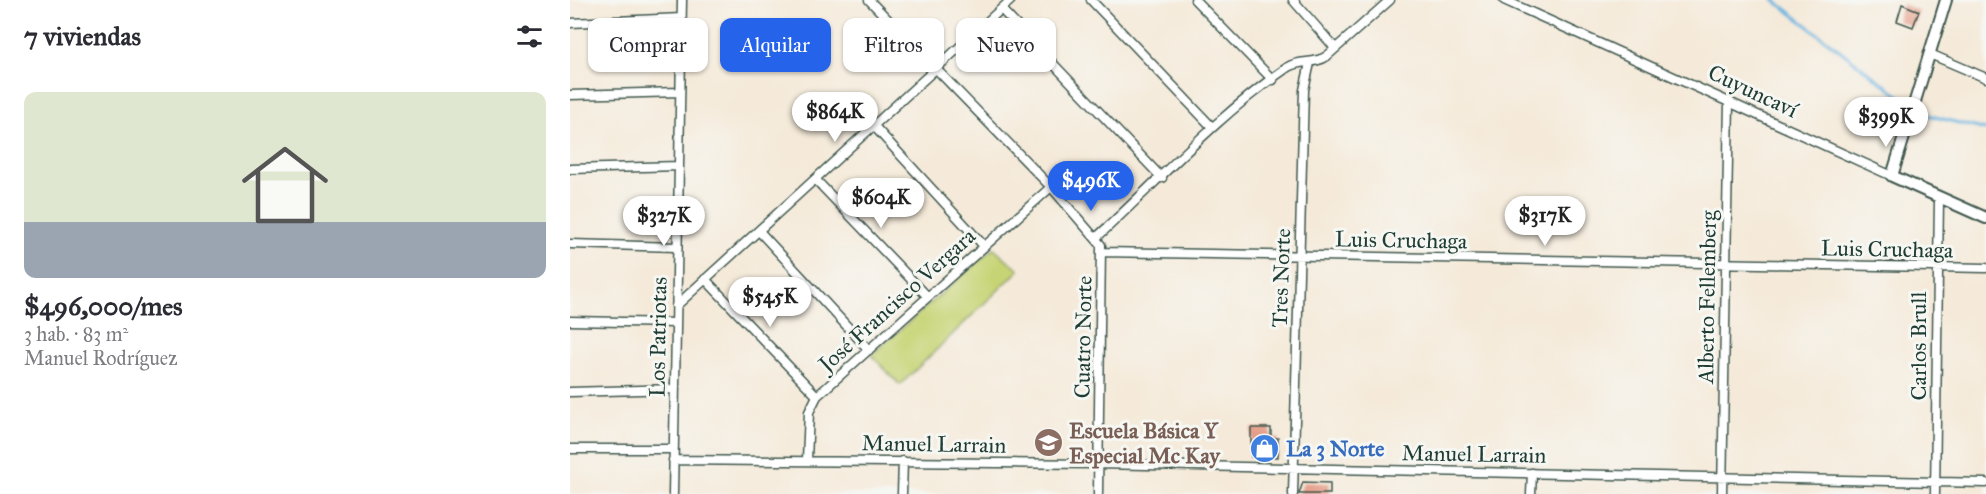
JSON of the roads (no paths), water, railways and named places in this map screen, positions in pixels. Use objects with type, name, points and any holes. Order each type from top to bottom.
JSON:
[{"type":"street","name":"Los Patriotas","points":[[682,0],[682,18]]},
{"type":"street","points":[[882,0],[872,3],[886,18]]},
{"type":"street","points":[[944,62],[1011,0]]},
{"type":"street","points":[[1091,0],[1212,127]]},
{"type":"street","points":[[1195,0],[1273,80]]},
{"type":"street","points":[[1293,0],[1335,48]]},
{"type":"street","name":"Cuyuncaví","points":[[1504,0],[1521,4],[1986,218]]},
{"type":"street","points":[[1892,176],[1946,0]]},
{"type":"street","points":[[1097,237],[1162,178],[1212,127],[1289,66],[1323,59],[1387,1]]},
{"type":"street","points":[[1001,9],[1162,178]]},
{"type":"street","points":[[570,23],[588,22]]},
{"type":"street","points":[[1930,54],[1986,78]]},
{"type":"street","name":"Tres Norte","points":[[1293,494],[1304,90],[1310,63]]},
{"type":"street","name":"Los Patriotas","points":[[673,494],[681,72]]},
{"type":"street","points":[[676,306],[933,72]]},
{"type":"street","points":[[937,72],[1051,187],[1097,237],[1103,252]]},
{"type":"street","points":[[570,95],[680,92]]},
{"type":"street","name":"Alberto Fellemberg","points":[[1722,494],[1729,101]]},
{"type":"street","points":[[873,125],[984,246]]},
{"type":"street","points":[[570,169],[679,166]]},
{"type":"street","points":[[815,179],[928,297]]},
{"type":"street","name":"José Francisco Vergara","points":[[807,460],[809,412],[817,396],[1051,187]]},
{"type":"street","name":"Carlos Brull","points":[[1935,494],[1939,198]]},
{"type":"street","points":[[759,231],[869,350]]},
{"type":"street","points":[[570,244],[677,247]]},
{"type":"street","name":"Luis Cruchaga","points":[[1103,252],[1986,268]]},
{"type":"street","name":"Cuatro Norte","points":[[1098,494],[1103,252]]},
{"type":"street","points":[[705,279],[817,396]]},
{"type":"street","points":[[570,321],[676,323]]},
{"type":"street","points":[[570,392],[675,389]]},
{"type":"street","points":[[570,448],[673,449]]},
{"type":"street","name":"Manuel Larrain","points":[[673,460],[1098,464],[1986,483]]},
{"type":"street","points":[[902,494],[903,461]]},
{"type":"street","points":[[1531,494],[1532,473]]},
{"type":"waterway","points":[[1774,0],[1911,105]]},
{"type":"waterway","points":[[1916,109],[1924,114],[1986,130]]},
{"type":"place","name":"Escuela Básica Y Especial Mc Kay","points":[[1048,443]]},
{"type":"place","name":"La 3 Norte","points":[[1265,448]]}]
